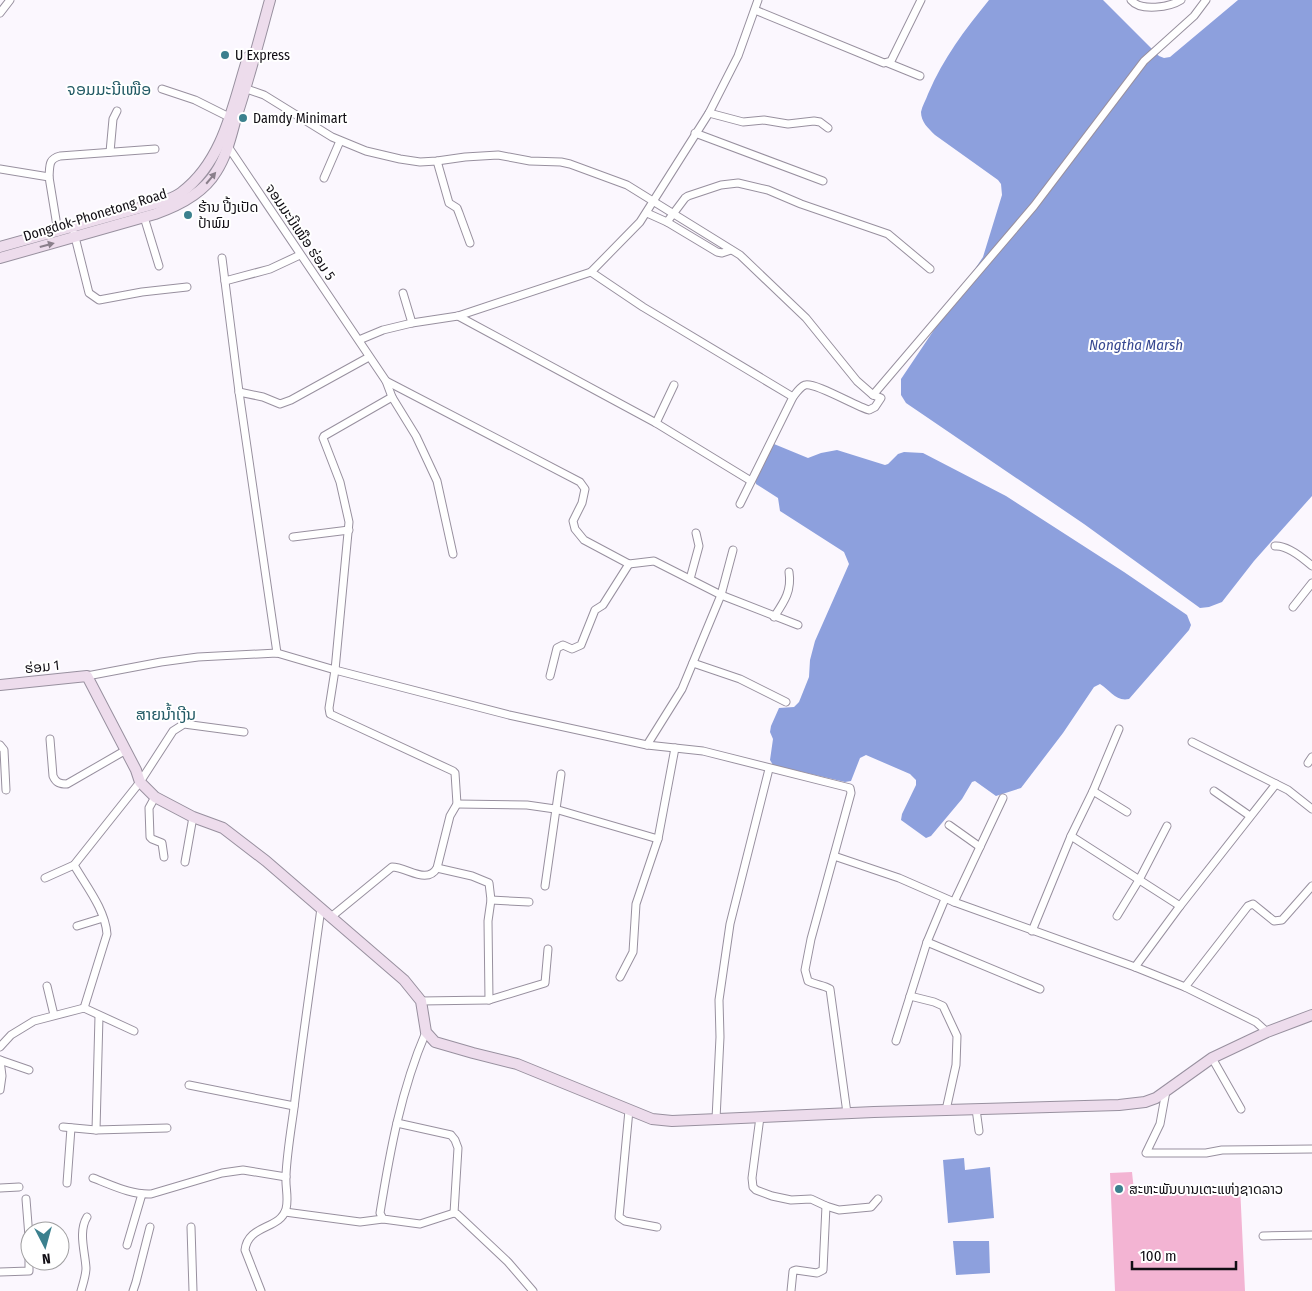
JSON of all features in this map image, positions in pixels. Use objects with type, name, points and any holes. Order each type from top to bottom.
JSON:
[{"type":"street","name":"Dongdok-Phonetong Road","points":[[0,247],[58,232],[74,232],[144,217],[173,208],[199,191],[216,172],[228,147],[263,0]]},
{"type":"street","name":"Dongdok-Phonetong Road","points":[[0,258],[180,194],[204,171],[214,157],[242,88],[270,0]]},
{"type":"street","points":[[359,340],[384,330],[412,323],[458,316],[591,272],[647,213],[709,113],[738,56],[758,0]]},
{"type":"street","points":[[888,63],[921,0]]},
{"type":"street","points":[[1134,1],[1143,7],[1175,4],[1181,0]]},
{"type":"street","points":[[873,395],[1034,206],[1144,61],[1194,16],[1206,0]]},
{"type":"street","points":[[0,13],[7,2]]},
{"type":"street","points":[[755,10],[920,76]]},
{"type":"street","points":[[242,88],[264,95],[340,141],[366,151],[400,159],[436,161],[465,156],[498,155],[530,161],[570,164],[627,185],[740,255],[806,318],[856,381],[873,395],[881,398],[875,407],[869,410],[811,385],[800,388],[793,397],[740,504]]},
{"type":"street","points":[[162,89],[195,100],[229,117]]},
{"type":"street","points":[[110,152],[113,119],[117,111]]},
{"type":"street","points":[[709,113],[743,122],[764,120],[788,124],[820,122],[828,128]]},
{"type":"street","points":[[696,133],[823,181]]},
{"type":"street","name":"ຈອມມະນີເໜືອ ຮ່ອມ 5","points":[[221,139],[386,381]]},
{"type":"street","points":[[324,178],[332,164],[340,141]]},
{"type":"street","points":[[58,232],[49,177],[50,165],[54,158],[110,152],[155,150]]},
{"type":"street","points":[[436,161],[449,203],[457,208],[460,213],[470,243]]},
{"type":"street","points":[[0,169],[49,177]]},
{"type":"street","points":[[668,222],[673,213],[688,196],[721,185],[750,185],[888,234],[930,269]]},
{"type":"street","points":[[647,213],[668,222],[717,252],[731,250]]},
{"type":"street","points":[[144,217],[159,266]]},
{"type":"street","points":[[74,232],[89,293],[100,300],[142,292],[187,287]]},
{"type":"street","points":[[225,281],[270,269],[300,255]]},
{"type":"street","points":[[222,258],[239,392],[277,653]]},
{"type":"street","points":[[591,272],[643,307],[793,397]]},
{"type":"street","points":[[403,293],[412,323]]},
{"type":"street","points":[[458,316],[656,423],[751,481]]},
{"type":"street","points":[[239,392],[263,397],[280,404],[291,400],[369,357]]},
{"type":"street","points":[[386,381],[392,397],[416,436],[437,481],[453,554]]},
{"type":"street","points":[[386,381],[580,482],[585,489],[582,503],[573,520],[575,529],[584,540],[628,564],[654,561],[722,595],[798,625]]},
{"type":"street","points":[[656,423],[674,385]]},
{"type":"street","points":[[331,917],[392,867],[398,867],[422,876],[429,876],[434,873],[437,868],[450,816],[457,804],[455,773],[330,714],[329,708],[335,670],[349,522],[340,482],[323,438],[392,397]]},
{"type":"street","points":[[293,537],[349,530]]},
{"type":"street","points":[[690,579],[699,546],[696,533]]},
{"type":"street","points":[[1275,546],[1281,546],[1312,566]]},
{"type":"street","points":[[646,745],[682,689],[722,595],[733,550]]},
{"type":"street","points":[[550,676],[557,648],[563,645],[572,649],[581,645],[595,610],[603,605],[628,564]]},
{"type":"street","points":[[774,617],[788,596],[790,589],[789,572]]},
{"type":"street","points":[[1293,607],[1312,583]]},
{"type":"street","points":[[383,1219],[380,1213],[397,1123],[413,1062],[426,1032],[421,1001],[404,980],[266,860],[223,828],[193,817],[156,798],[140,782],[126,750],[87,676],[198,657],[277,653],[508,715],[646,745],[703,751],[851,789],[811,939],[805,970],[808,981],[830,989],[848,1113]]},
{"type":"street","points":[[693,663],[740,680],[786,702]]},
{"type":"street","name":"ຮ່ອມ 1","points":[[0,685],[87,676]]},
{"type":"street","points":[[45,878],[74,865],[140,782],[173,731],[184,724],[244,732]]},
{"type":"street","points":[[1032,932],[1071,836],[1093,791],[1119,729]]},
{"type":"street","points":[[50,739],[53,776],[54,780],[59,784],[67,784],[126,750]]},
{"type":"street","points":[[1192,742],[1276,784],[1297,796],[1312,809]]},
{"type":"street","points":[[0,745],[4,750],[6,790]]},
{"type":"street","points":[[620,977],[633,952],[636,904],[658,839],[675,748]]},
{"type":"street","points":[[716,1119],[720,1037],[719,1000],[730,924],[769,769]]},
{"type":"street","points":[[545,886],[561,774]]},
{"type":"street","points":[[1135,967],[1180,906],[1276,784]]},
{"type":"street","points":[[1093,791],[1127,812]]},
{"type":"street","points":[[1214,792],[1250,816]]},
{"type":"street","points":[[156,798],[149,808],[150,837],[162,843],[164,857]]},
{"type":"street","points":[[954,902],[1003,798]]},
{"type":"street","points":[[457,804],[527,805],[555,809],[658,839]]},
{"type":"street","points":[[185,862],[193,817]]},
{"type":"street","points":[[949,826],[980,847]]},
{"type":"street","points":[[1117,916],[1139,880],[1167,826]]},
{"type":"street","points":[[1071,836],[1180,906]]},
{"type":"street","points":[[834,856],[899,878],[954,902],[1032,932],[1135,967],[1185,987],[1256,1022],[1267,1032]]},
{"type":"street","points":[[74,865],[103,918],[107,934],[84,1008]]},
{"type":"street","points":[[437,868],[472,876],[489,883],[491,900],[488,921],[489,1000]]},
{"type":"street","points":[[1185,987],[1248,906],[1253,904],[1274,921],[1278,922],[1282,920],[1312,886]]},
{"type":"street","points":[[896,1042],[927,942],[945,898]]},
{"type":"street","points":[[491,900],[529,902]]},
{"type":"street","points":[[261,1291],[245,1250],[246,1242],[251,1235],[280,1219],[285,1212],[287,1204],[286,1177],[294,1106],[321,908]]},
{"type":"street","points":[[77,926],[103,918]]},
{"type":"street","points":[[927,942],[1040,990]]},
{"type":"street","points":[[421,1001],[489,1000],[545,983],[548,949]]},
{"type":"street","points":[[47,986],[54,1015]]},
{"type":"street","points":[[910,996],[943,1006],[957,1036],[956,1065],[946,1110]]},
{"type":"street","points":[[0,1047],[10,1035],[30,1023],[84,1008],[134,1031]]},
{"type":"street","points":[[426,1032],[435,1042],[517,1064],[652,1119],[672,1121],[848,1113],[1119,1105],[1145,1102],[1156,1098],[1212,1058],[1267,1032],[1312,1015]]},
{"type":"street","points":[[96,1130],[99,1016]]},
{"type":"street","points":[[1212,1058],[1241,1109]]},
{"type":"street","points":[[0,1090],[2,1076],[0,1060],[29,1070]]},
{"type":"street","points":[[189,1085],[294,1106]]},
{"type":"street","points":[[1166,1091],[1160,1124],[1146,1153],[1206,1154],[1222,1150],[1312,1149]]},
{"type":"street","points":[[976,1109],[978,1131]]},
{"type":"street","points":[[629,1110],[620,1217],[625,1221],[656,1227]]},
{"type":"street","points":[[760,1117],[753,1187],[756,1190],[791,1200],[811,1199],[840,1210],[872,1207],[878,1199]]},
{"type":"street","points":[[397,1123],[451,1136],[455,1140],[458,1148],[454,1213]]},
{"type":"street","points":[[63,1127],[96,1130],[167,1128]]},
{"type":"street","points":[[67,1183],[71,1128]]},
{"type":"street","points":[[93,1178],[134,1193],[151,1194],[222,1173],[243,1170],[286,1177]]},
{"type":"street","points":[[0,1188],[19,1187]]},
{"type":"street","points":[[127,1245],[142,1194]]},
{"type":"street","points":[[0,1272],[29,1271],[26,1199]]},
{"type":"street","points":[[791,1291],[793,1272],[796,1270],[817,1273],[823,1270],[826,1206]]},
{"type":"street","points":[[285,1212],[360,1222],[383,1219],[420,1224],[454,1213],[462,1216],[508,1262],[533,1291]]},
{"type":"street","points":[[82,1291],[86,1270],[82,1240],[84,1222],[87,1217]]},
{"type":"street","points":[[133,1291],[150,1227]]},
{"type":"street","points":[[191,1228],[193,1291]]},
{"type":"street","points":[[1263,1236],[1312,1235]]},
{"type":"shaded area","points":[[1132,1172],[1134,1191],[1240,1186],[1245,1291],[1115,1291],[1110,1173]]},
{"type":"water","name":"Nongtha Marsh","points":[[989,0],[1103,0],[1159,56],[1164,58],[1170,57],[1238,0],[1312,0],[1312,496],[1254,561],[1222,602],[1209,607],[1200,608],[1084,524],[906,403],[901,395],[901,379],[983,257],[1002,195],[1001,184],[998,180],[935,135],[927,127],[921,116],[923,105],[948,56]]},
{"type":"water","points":[[774,444],[808,458],[837,450],[885,465],[898,454],[904,452],[923,453],[1006,496],[1124,572],[1187,615],[1191,625],[1189,630],[1129,699],[1120,699],[1100,684],[1094,687],[1063,733],[1021,788],[996,796],[975,781],[972,782],[962,799],[931,836],[926,838],[901,820],[916,785],[916,780],[910,774],[866,755],[860,758],[851,781],[845,782],[773,765],[770,760],[773,739],[770,732],[771,726],[779,708],[794,707],[799,702],[809,677],[810,660],[815,641],[849,564],[844,552],[780,511],[778,498],[756,484],[755,480]]},
{"type":"water","points":[[964,1158],[965,1170],[990,1167],[994,1218],[948,1223],[943,1160]]},
{"type":"water","points":[[953,1241],[989,1241],[990,1273],[956,1275]]},
{"type":"place","name":"U Express","points":[[225,55]]},
{"type":"place","name":"Damdy Minimart","points":[[243,118]]},
{"type":"place","name":"ຮ້ານ ປີ້ງເປັດ ປ້າພົມ","points":[[188,215]]},
{"type":"place","name":"ສະຫະພັນບານເຕະແຫ່ງຊາດລາວ","points":[[1119,1189]]},
{"type":"district","name":"ຈອມມະນີເໜືອ","points":[[109,89]]},
{"type":"district","name":"ສາຍນ້ຳເງີນ","points":[[166,714]]}]
